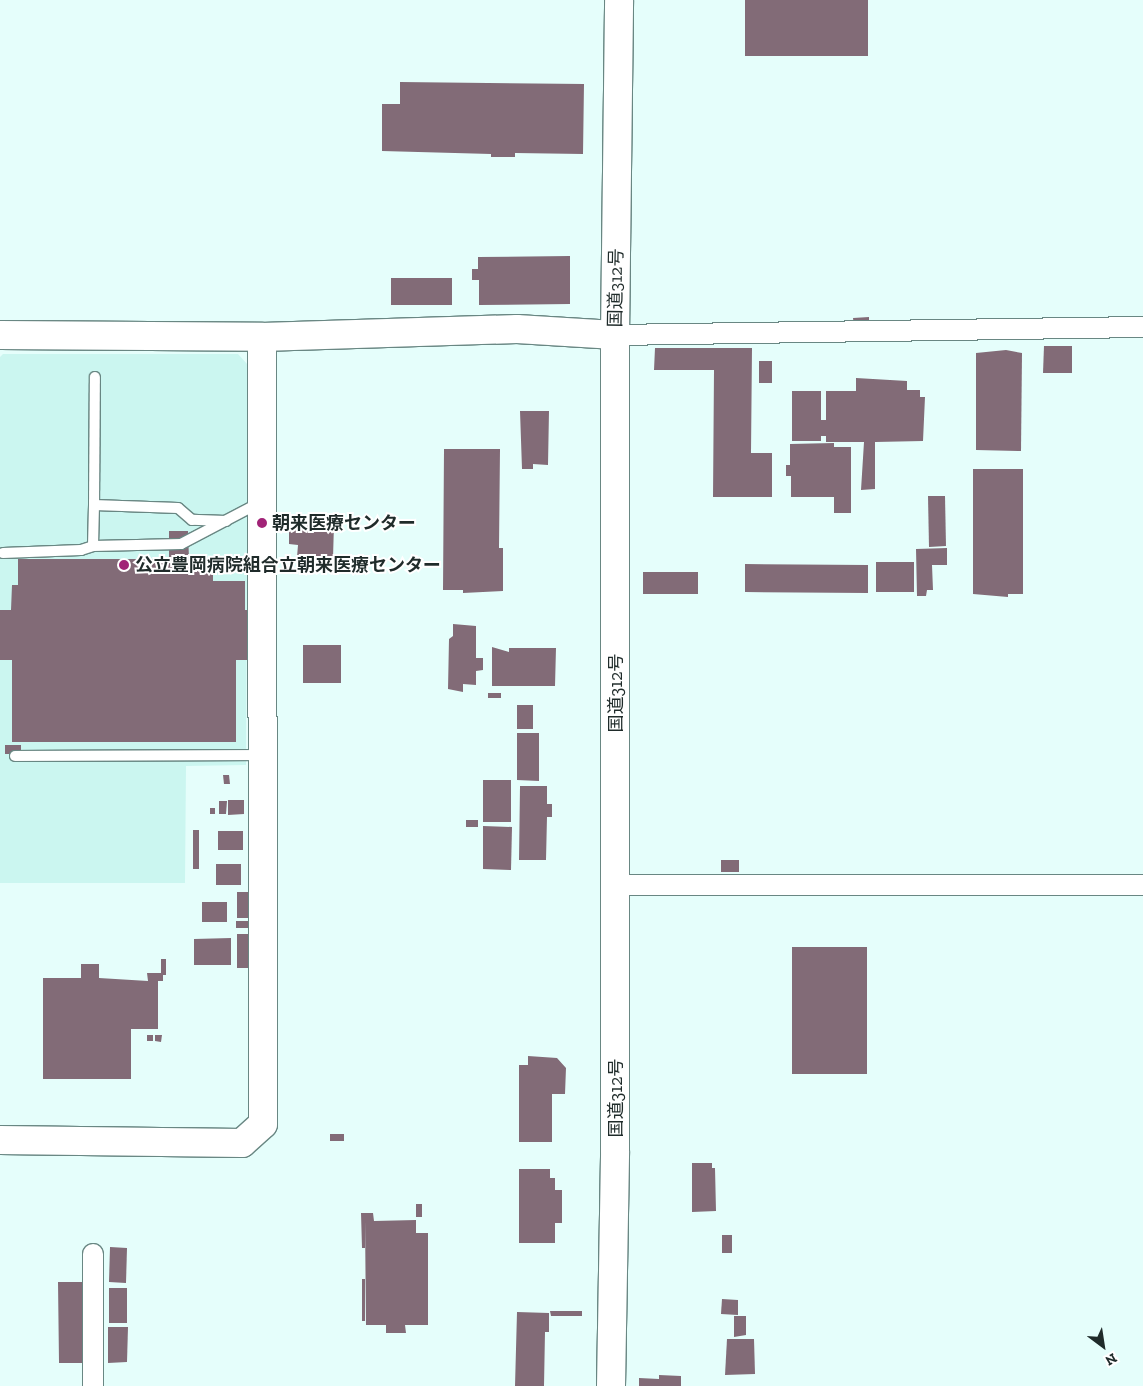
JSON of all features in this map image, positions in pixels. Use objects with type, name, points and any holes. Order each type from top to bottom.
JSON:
[{"type":"main road","name":"国道312号","points":[[611,1386],[617,885],[615,335],[619,0]]},
{"type":"main road","points":[[0,336],[262,337],[516,329],[615,335]]},
{"type":"main road","points":[[0,1140],[242,1143],[263,1124],[262,337]]},
{"type":"street","points":[[615,335],[1143,327]]},
{"type":"street","points":[[617,885],[1143,885]]},
{"type":"street","points":[[93,1254],[93,1386]]},
{"type":"lane","points":[[93,546],[95,377]]},
{"type":"lane","points":[[3,553],[82,550],[93,546],[181,544],[262,502]]},
{"type":"lane","points":[[94,505],[178,508],[192,520],[226,521]]},
{"type":"lane","points":[[15,756],[262,754]]},
{"type":"shaded area","name":"公立豊岡病院組合立朝来医療センター","points":[[3,354],[238,354],[248,365],[246,765],[186,766],[185,883],[0,883],[0,357]]},
{"type":"building","points":[[745,0],[868,0],[868,56],[745,56]]},
{"type":"building","points":[[400,82],[584,84],[583,154],[515,153],[515,157],[491,157],[491,154],[382,151],[382,104],[400,104]]},
{"type":"building","points":[[570,256],[570,304],[479,305],[479,280],[472,280],[472,269],[478,269],[478,257]]},
{"type":"building","points":[[391,278],[452,278],[452,305],[391,305]]},
{"type":"building","points":[[869,317],[869,326],[854,327],[853,318]]},
{"type":"building","points":[[1044,346],[1072,346],[1072,373],[1043,373]]},
{"type":"building","points":[[655,348],[752,348],[751,453],[772,453],[772,497],[713,497],[714,370],[654,370]]},
{"type":"building","points":[[1006,350],[1022,353],[1021,451],[976,450],[976,353]]},
{"type":"building","points":[[759,361],[772,361],[772,383],[759,383]]},
{"type":"building","points":[[856,378],[907,381],[907,390],[920,390],[920,397],[925,397],[923,441],[875,442],[875,489],[861,490],[864,442],[826,442],[826,436],[821,436],[821,441],[792,441],[792,391],[821,391],[821,420],[826,420],[826,391],[856,391]]},
{"type":"building","points":[[520,411],[549,411],[548,465],[533,464],[533,469],[522,469]]},
{"type":"building","points":[[834,443],[834,447],[851,447],[851,513],[834,513],[834,497],[791,497],[791,476],[786,476],[786,465],[790,465],[790,444]]},
{"type":"building","points":[[444,449],[500,449],[499,548],[503,548],[503,591],[463,593],[463,590],[443,590]]},
{"type":"building","points":[[973,469],[1023,469],[1023,594],[1008,594],[1008,597],[973,594]]},
{"type":"building","points":[[928,496],[945,496],[946,546],[929,547]]},
{"type":"building","points":[[289,523],[334,524],[333,558],[297,557],[298,545],[289,544]]},
{"type":"building","points":[[169,531],[188,531],[189,559],[213,559],[213,581],[245,581],[245,610],[249,610],[249,660],[236,660],[236,742],[12,742],[12,660],[0,660],[0,610],[11,610],[12,585],[18,585],[18,559],[169,559]]},
{"type":"building","points":[[947,548],[947,565],[932,565],[933,590],[927,590],[926,596],[917,596],[916,549]]},
{"type":"building","points":[[876,562],[914,562],[914,592],[876,592]]},
{"type":"building","points":[[745,564],[868,565],[868,593],[745,592]]},
{"type":"building","points":[[643,572],[698,572],[698,594],[643,594]]},
{"type":"building","points":[[453,624],[476,626],[476,658],[483,658],[483,670],[476,671],[476,685],[463,684],[463,692],[448,689],[449,639],[453,636]]},
{"type":"building","points":[[303,645],[341,645],[341,683],[303,683]]},
{"type":"building","points":[[492,647],[509,652],[509,648],[556,648],[555,686],[492,686]]},
{"type":"building","points":[[488,693],[501,693],[501,698],[488,698]]},
{"type":"building","points":[[517,705],[533,705],[533,729],[517,729]]},
{"type":"building","points":[[517,733],[539,733],[539,781],[517,780]]},
{"type":"building","points":[[5,745],[21,745],[21,754],[5,754]]},
{"type":"building","points":[[223,775],[229,775],[230,784],[224,784]]},
{"type":"building","points":[[483,780],[511,780],[511,822],[483,822]]},
{"type":"building","points":[[520,786],[547,786],[547,804],[552,804],[552,817],[547,817],[546,860],[519,860]]},
{"type":"building","points":[[228,800],[244,800],[244,814],[228,815]]},
{"type":"building","points":[[219,801],[227,801],[226,814],[219,814]]},
{"type":"building","points":[[210,808],[215,808],[215,814],[210,814]]},
{"type":"building","points":[[466,820],[478,820],[478,827],[466,827]]},
{"type":"building","points":[[483,826],[512,827],[511,870],[483,869]]},
{"type":"building","points":[[193,830],[199,830],[199,869],[193,869]]},
{"type":"building","points":[[218,831],[243,831],[243,850],[218,850]]},
{"type":"building","points":[[721,860],[739,860],[739,872],[721,872]]},
{"type":"building","points":[[216,864],[241,864],[241,885],[216,885]]},
{"type":"building","points":[[237,892],[253,892],[253,918],[237,918]]},
{"type":"building","points":[[202,902],[227,902],[227,922],[202,922]]},
{"type":"building","points":[[236,921],[250,921],[250,928],[236,928]]},
{"type":"building","points":[[237,934],[253,934],[253,968],[237,968]]},
{"type":"building","points":[[231,938],[231,965],[194,965],[194,939]]},
{"type":"building","points":[[792,947],[867,947],[867,1074],[792,1074]]},
{"type":"building","points":[[161,959],[166,959],[166,975],[163,975],[163,981],[158,981],[158,1029],[131,1029],[131,1079],[43,1079],[43,978],[81,978],[81,964],[99,964],[99,978],[148,981],[147,973],[161,973]]},
{"type":"building","points":[[147,1035],[153,1035],[153,1041],[147,1041]]},
{"type":"building","points":[[155,1035],[162,1035],[161,1042],[155,1041]]},
{"type":"building","points":[[528,1056],[557,1058],[566,1068],[565,1094],[552,1094],[552,1142],[519,1142],[519,1065],[528,1065]]},
{"type":"building","points":[[330,1134],[344,1134],[344,1141],[330,1141]]},
{"type":"building","points":[[692,1163],[712,1163],[712,1168],[715,1168],[716,1211],[692,1212]]},
{"type":"building","points":[[519,1169],[550,1169],[550,1178],[555,1178],[555,1190],[562,1190],[562,1223],[555,1223],[555,1243],[519,1243]]},
{"type":"building","points":[[416,1204],[422,1204],[422,1217],[416,1217]]},
{"type":"building","points":[[361,1213],[373,1213],[374,1221],[416,1220],[416,1233],[428,1233],[428,1325],[405,1325],[406,1333],[386,1333],[386,1325],[366,1325],[365,1220],[365,1248],[362,1248]]},
{"type":"building","points":[[722,1235],[732,1235],[732,1253],[722,1253]]},
{"type":"building","points":[[110,1247],[127,1248],[126,1283],[109,1282]]},
{"type":"building","points":[[362,1279],[365,1279],[365,1321],[362,1321]]},
{"type":"building","points":[[58,1282],[82,1282],[85,1310],[82,1310],[85,1335],[83,1363],[59,1363]]},
{"type":"building","points":[[109,1288],[127,1288],[127,1323],[109,1323]]},
{"type":"building","points":[[722,1299],[738,1300],[738,1315],[721,1314]]},
{"type":"building","points":[[550,1311],[582,1311],[582,1316],[551,1316]]},
{"type":"building","points":[[517,1312],[549,1313],[549,1332],[545,1332],[544,1386],[515,1386]]},
{"type":"building","points":[[734,1316],[746,1316],[746,1335],[734,1337]]},
{"type":"building","points":[[108,1327],[128,1327],[127,1362],[108,1363]]},
{"type":"building","points":[[727,1339],[754,1339],[755,1374],[725,1375]]},
{"type":"building","points":[[659,1375],[681,1376],[681,1386],[639,1386],[639,1378],[659,1379]]},
{"type":"place","name":"朝来医療センター","points":[[262,523]]},
{"type":"place","name":"公立豊岡病院組合立朝来医療センター","points":[[124,565]]}]
